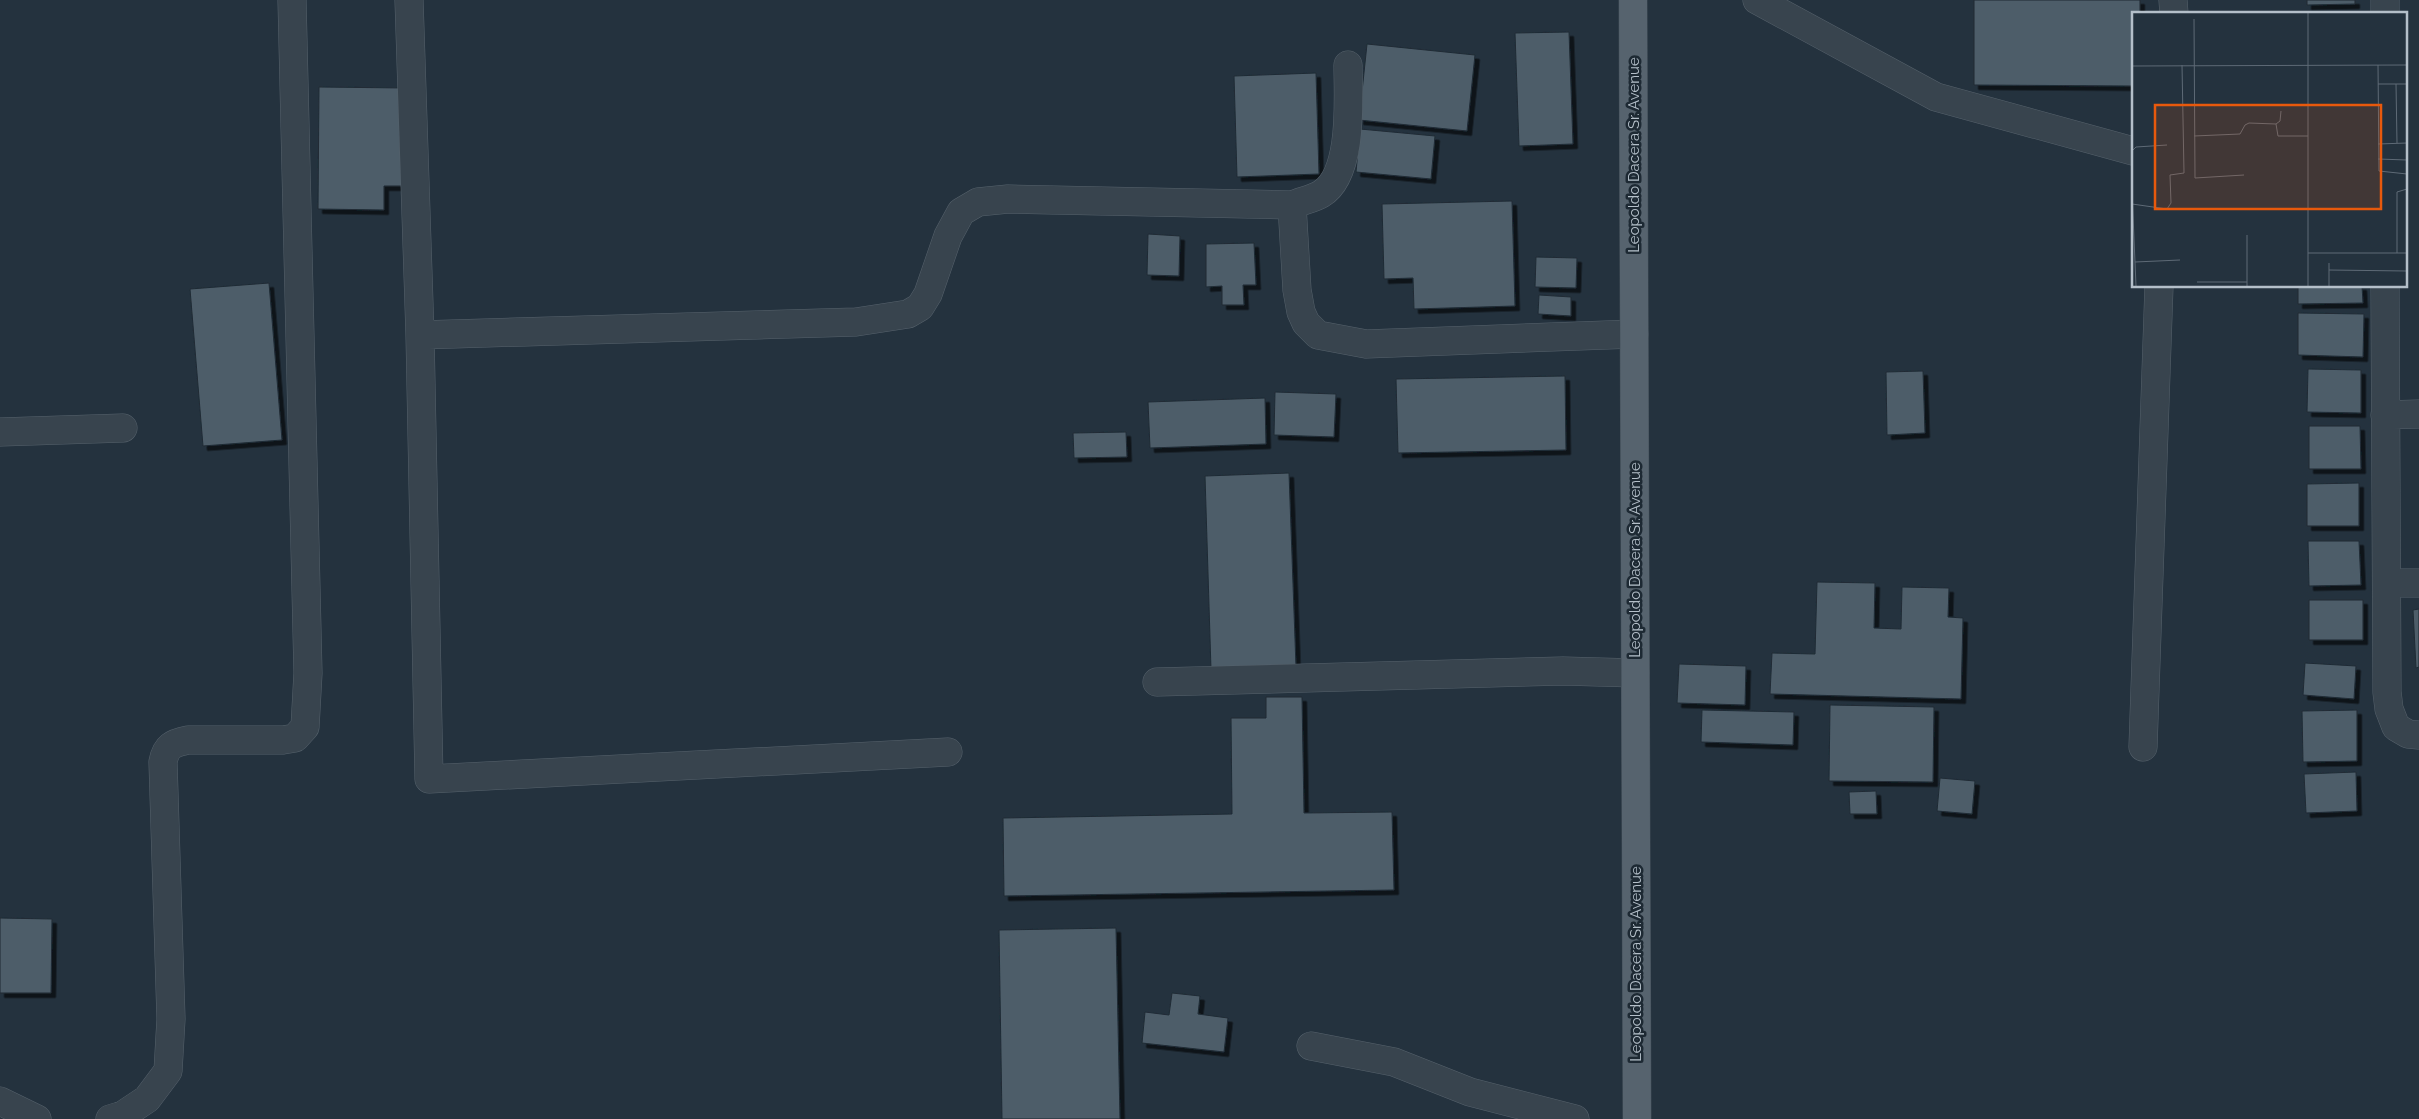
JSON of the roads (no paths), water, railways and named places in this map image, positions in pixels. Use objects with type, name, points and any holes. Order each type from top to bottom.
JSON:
[{"type":"main road","name":"Leopoldo Dacera Sr. Avenue","points":[[1633,0],[1637,1119]]},
{"type":"street","points":[[110,1119],[123,1115],[147,1099],[168,1071],[172,1019],[163,762],[165,751],[173,743],[188,740],[283,740],[295,738],[305,727],[308,673],[292,0]]},
{"type":"street","points":[[409,0],[420,335],[429,779],[948,752]]},
{"type":"street","points":[[1757,0],[1936,97],[2132,151]]},
{"type":"street","points":[[420,335],[856,322],[908,314],[920,307],[928,294],[948,236],[961,212],[978,202],[1008,199],[1292,205],[1322,194],[1336,177],[1348,128],[1348,65]]},
{"type":"street","points":[[1292,205],[1297,290],[1301,312],[1306,323],[1318,335],[1366,344],[1634,334]]},
{"type":"street","points":[[2143,747],[2160,288]]},
{"type":"street","points":[[2385,288],[2387,692],[2389,709],[2396,727],[2408,734],[2419,735]]},
{"type":"street","points":[[2385,415],[2419,414]]},
{"type":"street","points":[[0,432],[123,428]]},
{"type":"street","points":[[2387,583],[2419,583]]},
{"type":"street","points":[[1157,682],[1563,671],[1635,673]]},
{"type":"street","points":[[1311,1046],[1394,1062],[1470,1092],[1575,1119]]},
{"type":"street","points":[[0,1101],[37,1119]]}]
